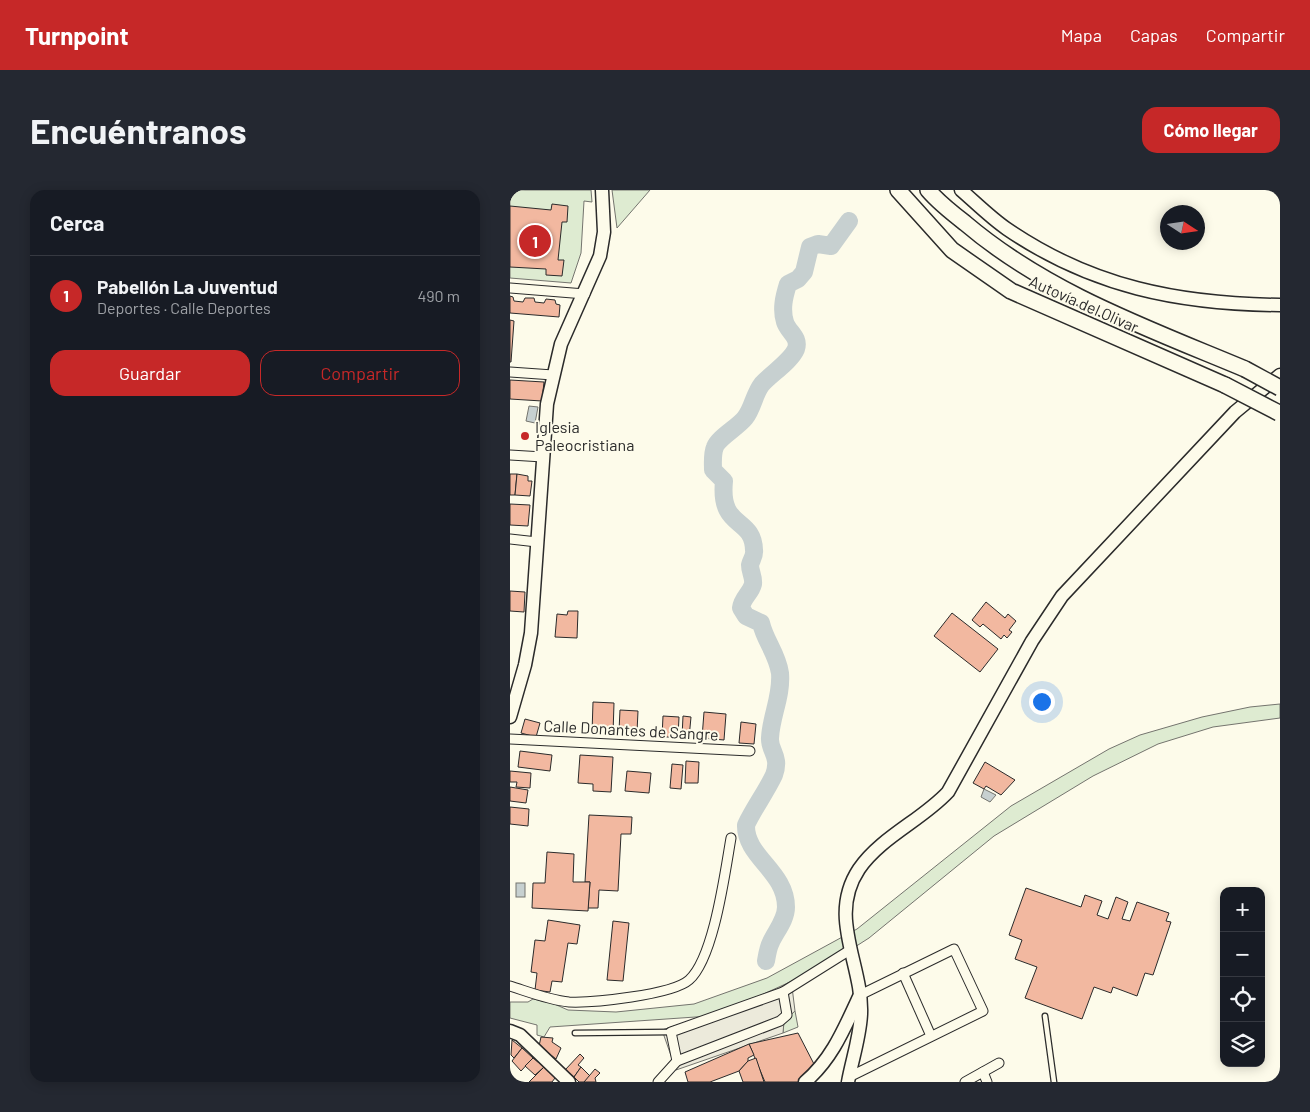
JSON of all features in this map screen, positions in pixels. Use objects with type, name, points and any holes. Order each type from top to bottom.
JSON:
[{"type":"highway","name":"Autovía del Olivar","points":[[898,190],[952,250],[1011,291],[1225,386],[1280,414]]},
{"type":"highway","name":"Autovía del Olivar","points":[[928,190],[992,246],[1046,280],[1100,309],[1245,368],[1280,388]]},
{"type":"street","points":[[510,717],[525,665],[531,633],[547,404],[561,344],[600,256],[604,232],[602,190]]},
{"type":"street","points":[[960,190],[1006,228],[1038,248],[1063,262],[1115,282],[1169,297],[1246,305],[1280,305]]},
{"type":"street","points":[[510,288],[584,294]]},
{"type":"street","points":[[510,372],[553,375]]},
{"type":"street","points":[[848,1080],[861,1015],[860,995],[845,926],[845,907],[859,869],[887,841],[937,804],[948,792],[1032,641],[1062,596],[1235,412],[1280,375]]},
{"type":"street","points":[[510,455],[543,457]]},
{"type":"street","points":[[510,539],[538,542]]},
{"type":"street","name":"Calle Donantes de Sangre","points":[[510,739],[750,751]]},
{"type":"street","points":[[510,986],[555,999],[595,1001],[672,989],[689,980],[702,960],[709,943],[731,838]]},
{"type":"street","points":[[805,1082],[818,1072],[832,1053],[860,995],[954,949],[983,1011],[848,1080]]},
{"type":"street","points":[[677,1061],[671,1032],[783,992],[850,950]]},
{"type":"street","points":[[903,973],[931,1036]]},
{"type":"street","points":[[658,1082],[677,1061],[780,1021],[787,1015],[783,992]]},
{"type":"street","points":[[510,1030],[520,1035],[570,1082]]},
{"type":"street","points":[[965,1082],[999,1063]]},
{"type":"street","points":[[983,1072],[987,1082]]},
{"type":"lane","points":[[1045,1016],[1054,1082]]},
{"type":"lane","points":[[575,1033],[671,1032]]},
{"type":"green space","points":[[510,190],[591,190],[592,202],[584,201],[581,253],[571,283],[510,278]]},
{"type":"green space","points":[[612,190],[650,190],[617,228]]},
{"type":"green space","points":[[1280,704],[1280,718],[1213,727],[1158,744],[1093,776],[994,836],[869,938],[825,966],[746,1002],[710,1016],[550,1027],[544,1037],[537,1035],[537,1025],[510,1018],[510,1002],[528,1002],[533,999],[552,1003],[568,1010],[616,1012],[694,1004],[767,978],[857,929],[1011,806],[1109,749],[1140,735],[1202,717],[1250,707]]},
{"type":"green space","points":[[795,1011],[798,1027],[783,1033],[784,1021]]},
{"type":"shaded area","points":[[529,406],[538,407],[535,423],[526,421]]},
{"type":"shaded area","points":[[984,789],[996,795],[990,802],[981,797]]},
{"type":"shaded area","points":[[516,883],[525,883],[525,897],[516,897]]},
{"type":"shaded area","points":[[792,987],[795,1011],[784,1021],[783,1033],[676,1070],[662,1030]]},
{"type":"building","points":[[552,204],[568,206],[567,222],[562,222],[558,260],[564,260],[562,276],[546,275],[546,269],[510,267],[510,206],[551,210]]},
{"type":"building","points":[[510,296],[513,297],[514,301],[523,302],[525,298],[534,298],[535,302],[544,303],[546,299],[555,300],[556,304],[560,305],[559,317],[510,313]]},
{"type":"building","points":[[510,320],[514,321],[511,362],[510,362]]},
{"type":"building","points":[[510,380],[544,382],[542,401],[510,399]]},
{"type":"building","points":[[510,474],[517,474],[515,495],[510,495]]},
{"type":"building","points":[[517,474],[528,476],[528,481],[532,481],[530,496],[515,495]]},
{"type":"building","points":[[510,504],[530,505],[528,526],[510,525]]},
{"type":"building","points":[[510,591],[525,592],[524,612],[510,611]]},
{"type":"building","points":[[986,602],[1005,618],[1008,614],[1016,621],[1009,630],[1012,632],[1007,638],[1004,635],[1001,639],[983,624],[980,627],[972,620]]},
{"type":"building","points":[[568,611],[578,611],[577,638],[555,637],[557,614],[567,615]]},
{"type":"building","points":[[952,613],[998,649],[980,672],[934,636]]},
{"type":"building","points":[[593,702],[614,703],[613,734],[592,733]]},
{"type":"building","points":[[620,710],[638,711],[637,732],[619,731]]},
{"type":"building","points":[[704,712],[726,714],[724,740],[702,738]]},
{"type":"building","points":[[663,716],[679,717],[678,737],[662,737]]},
{"type":"building","points":[[683,716],[691,717],[689,738],[682,737]]},
{"type":"building","points":[[525,719],[540,723],[536,737],[521,733]]},
{"type":"building","points":[[741,722],[756,724],[754,744],[739,743]]},
{"type":"building","points":[[520,751],[552,755],[550,771],[518,767]]},
{"type":"building","points":[[580,755],[613,757],[611,792],[593,791],[593,784],[578,783]]},
{"type":"building","points":[[686,761],[699,762],[698,783],[685,783]]},
{"type":"building","points":[[985,762],[1015,780],[1001,795],[986,786],[984,789],[973,783]]},
{"type":"building","points":[[672,764],[683,765],[681,789],[670,788]]},
{"type":"building","points":[[510,771],[531,773],[530,788],[516,787],[517,782],[510,782]]},
{"type":"building","points":[[627,771],[651,773],[649,793],[625,791]]},
{"type":"building","points":[[510,787],[528,790],[526,803],[510,801]]},
{"type":"building","points":[[510,807],[529,809],[528,826],[510,824]]},
{"type":"building","points":[[589,815],[632,817],[631,834],[621,834],[618,891],[599,890],[598,908],[588,908],[590,882],[585,882]]},
{"type":"building","points":[[547,852],[574,854],[573,882],[590,882],[588,911],[532,908],[533,883],[545,883]]},
{"type":"building","points":[[1026,888],[1081,907],[1085,895],[1102,901],[1097,915],[1108,919],[1116,897],[1128,902],[1122,919],[1130,921],[1137,902],[1169,913],[1166,921],[1171,922],[1153,975],[1145,973],[1137,996],[1113,987],[1111,993],[1094,987],[1082,1019],[1025,998],[1037,967],[1015,959],[1022,940],[1009,935]]},
{"type":"building","points":[[548,920],[580,925],[577,944],[568,943],[562,982],[552,981],[550,992],[535,990],[537,973],[531,972],[535,940],[545,941]]},
{"type":"building","points":[[613,921],[629,923],[623,981],[607,980]]},
{"type":"building","points":[[798,1033],[815,1066],[799,1082],[765,1082],[749,1044]]},
{"type":"building","points":[[541,1037],[553,1038],[552,1042],[561,1048],[556,1059],[539,1046]]},
{"type":"building","points":[[512,1040],[522,1048],[514,1058],[511,1055]]},
{"type":"building","points":[[749,1044],[754,1055],[748,1058],[748,1061],[739,1071],[710,1082],[688,1082],[685,1072]]},
{"type":"building","points":[[522,1048],[533,1058],[521,1071],[512,1061]]},
{"type":"building","points":[[580,1054],[584,1058],[578,1065],[581,1067],[574,1077],[565,1070]]},
{"type":"building","points":[[533,1058],[544,1067],[535,1075],[525,1066]]},
{"type":"building","points":[[756,1058],[764,1082],[743,1082],[739,1071],[748,1061]]},
{"type":"building","points":[[544,1067],[555,1078],[552,1082],[529,1082]]},
{"type":"building","points":[[581,1067],[590,1076],[584,1082],[579,1082],[574,1077]]},
{"type":"building","points":[[595,1069],[600,1073],[595,1078],[596,1082],[584,1082]]},
{"type":"waterway","points":[[766,961],[770,944],[786,912],[786,907],[780,884],[752,846],[747,836],[746,825],[771,781],[776,768],[776,758],[771,747],[770,738],[779,690],[780,673],[761,623],[746,616],[741,608],[753,584],[750,565],[754,552],[752,539],[726,508],[724,481],[713,470],[713,456],[717,444],[748,414],[762,384],[785,363],[796,349],[796,341],[786,326],[783,312],[788,284],[798,279],[804,272],[810,247],[818,244],[831,246],[849,221]]},
{"type":"place","name":"Pabellón La Juventud","points":[[535,241]]},
{"type":"place","name":"Iglesia Paleocristiana","points":[[525,436]]}]
